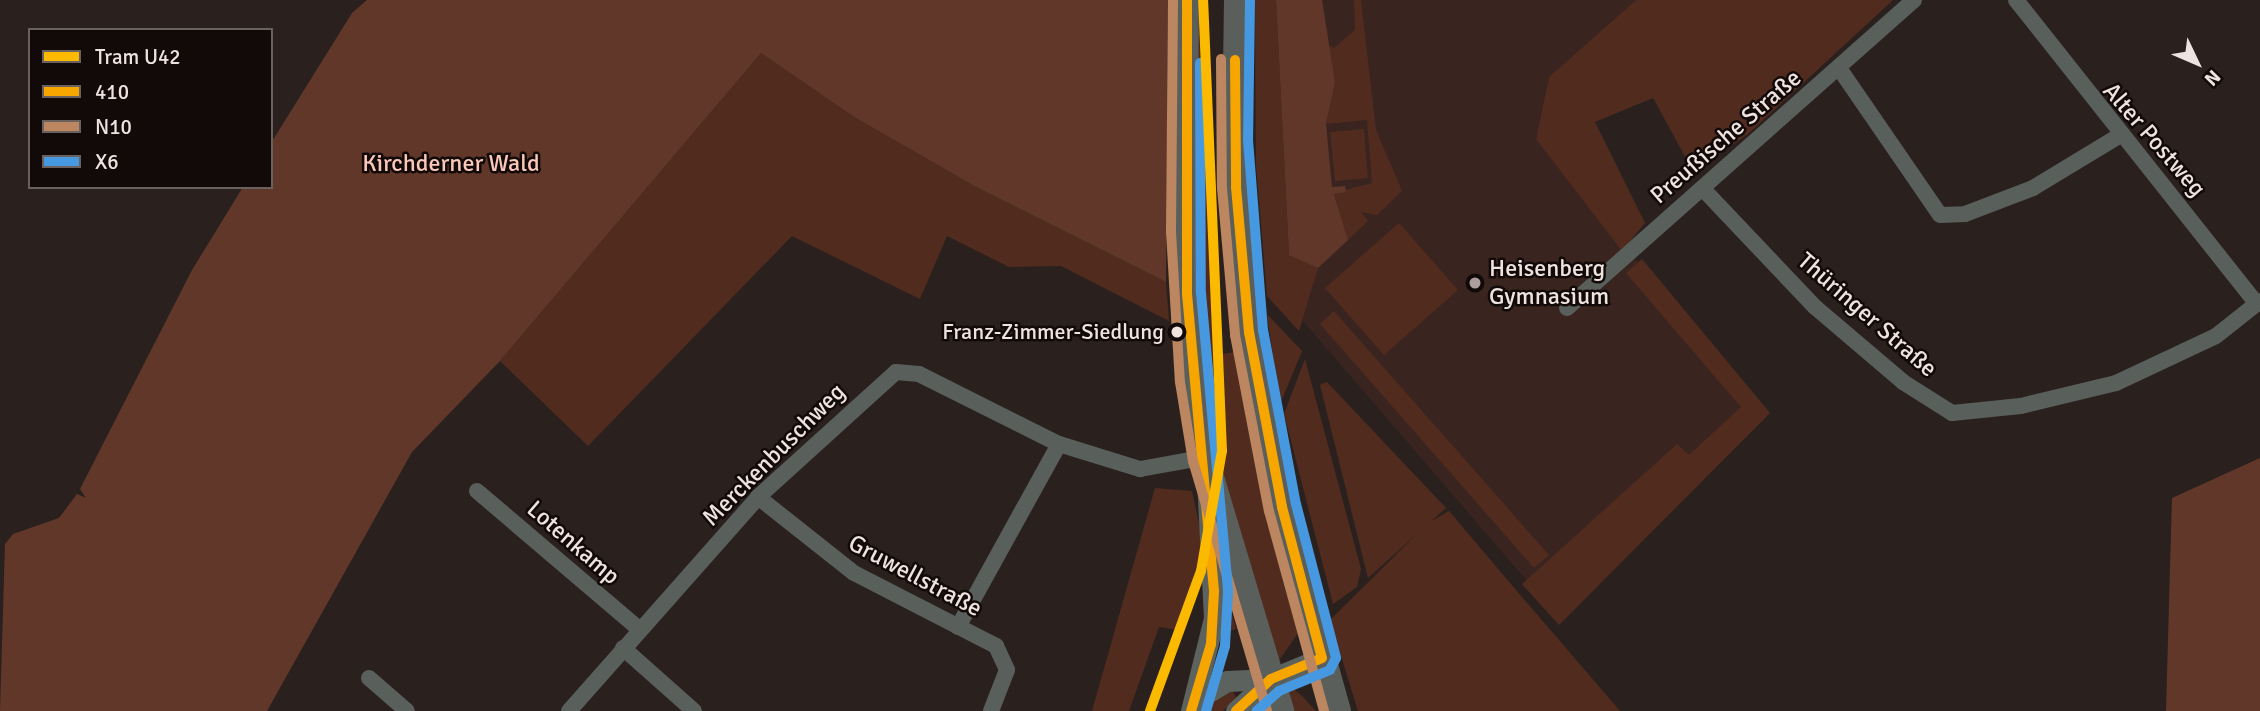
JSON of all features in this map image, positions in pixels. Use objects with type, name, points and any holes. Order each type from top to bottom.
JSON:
[{"type":"main road","points":[[1187,0],[1186,269],[1206,457],[1214,618],[1194,705]]},
{"type":"main road","points":[[1236,0],[1242,270],[1266,434],[1322,658],[1339,711]]},
{"type":"main road","points":[[1206,457],[1282,711]]},
{"type":"main road","points":[[1194,705],[1227,681],[1271,679],[1322,658]]},
{"type":"main road","points":[[1236,711],[1271,679]]},
{"type":"street","name":"Preußische Straße","points":[[1567,308],[1914,0]]},
{"type":"street","name":"Alter Postweg","points":[[2016,0],[2258,303]]},
{"type":"street","points":[[1839,68],[1940,215],[1965,214],[2033,188],[2122,134]]},
{"type":"street","name":"Thüringer Straße","points":[[1703,189],[1815,307],[1903,382],[1952,412],[2021,406],[2116,383],[2184,355],[2258,303]]},
{"type":"street","name":"Merckenbuschweg","points":[[569,711],[758,497],[896,372],[919,374],[1059,444],[1140,469],[1206,457]]},
{"type":"street","points":[[958,627],[1059,444]]},
{"type":"street","name":"Lotenkamp","points":[[477,491],[639,629]]},
{"type":"street","name":"Gruwellstraße","points":[[758,497],[854,573],[958,627],[1006,656],[1007,670],[991,711]]},
{"type":"street","points":[[623,648],[694,711]]},
{"type":"street","points":[[369,678],[407,711]]},
{"type":"shaded area","points":[[1255,0],[1276,0],[1289,254],[1318,268],[1299,331],[1267,296],[1256,164]]},
{"type":"shaded area","name":"Heisenberg Gymnasium","points":[[1306,0],[1636,0],[1549,77],[1536,139],[1763,413],[1558,617],[1298,315]]},
{"type":"shaded area","points":[[1354,0],[1361,0],[1376,130],[1402,191],[1377,215],[1361,212],[1368,221],[1348,240],[1334,193],[1372,183],[1367,120],[1326,124],[1335,82],[1329,45],[1334,48],[1355,30]]},
{"type":"shaded area","points":[[1636,0],[1893,0],[1748,134],[1693,171],[1653,98],[1595,122],[1645,223],[1622,251],[1536,139],[1549,77]]},
{"type":"shaded area","points":[[1198,12],[1216,355],[1241,351],[1247,406],[1301,629],[1275,666],[1214,442],[1196,268]]},
{"type":"shaded area","points":[[761,53],[854,117],[976,187],[1166,282],[1169,321],[1061,266],[1009,267],[947,236],[920,299],[792,236],[588,446],[500,361]]},
{"type":"shaded area","points":[[1364,129],[1368,178],[1335,181],[1330,132]]},
{"type":"shaded area","points":[[1399,223],[1458,290],[1384,355],[1325,288]]},
{"type":"shaded area","points":[[1642,259],[1770,413],[1559,625],[1522,584],[1677,444],[1689,455],[1741,407],[1626,273]]},
{"type":"shaded area","points":[[1334,311],[1549,555],[1534,568],[1320,324]]},
{"type":"shaded area","points":[[1267,314],[1302,351],[1281,402],[1273,357]]},
{"type":"shaded area","points":[[1305,359],[1361,569],[1357,587],[1333,604],[1284,414]]},
{"type":"shaded area","points":[[1327,382],[1446,508],[1368,578],[1320,385]]},
{"type":"shaded area","points":[[1155,488],[1192,491],[1203,542],[1185,612],[1178,630],[1159,627],[1129,711],[1092,711]]},
{"type":"shaded area","points":[[1449,511],[1620,711],[1358,711],[1330,620],[1428,523]]},
{"type":"shaded area","points":[[1228,600],[1236,629],[1220,634],[1222,601]]},
{"type":"shaded area","points":[[1231,687],[1236,698],[1223,711],[1199,711]]},
{"type":"shaded area","points":[[1291,687],[1316,711],[1290,711],[1283,694]]},
{"type":"green space","name":"Kirchderner Wald","points":[[367,0],[1168,0],[1166,282],[976,187],[854,117],[761,53],[500,361],[412,452],[267,711],[0,711],[5,544],[13,534],[59,518],[77,494],[86,498],[80,489],[192,270],[242,189],[273,189],[273,140],[352,13]]},
{"type":"green space","points":[[1276,0],[1322,0],[1335,82],[1326,124],[1332,187],[1345,186],[1346,192],[1334,194],[1348,240],[1318,268],[1289,255]]},
{"type":"green space","points":[[2260,458],[2260,711],[2166,711],[2172,498]]},
{"type":"tram line","name":"U42","points":[[1150,711],[1201,571],[1222,451],[1203,0]]},
{"type":"transit line","name":"N10","points":[[1173,0],[1171,232],[1180,382],[1193,461],[1267,711]]},
{"type":"transit line","name":"410","points":[[1187,0],[1187,294],[1214,592],[1211,644],[1191,711]]},
{"type":"transit line","name":"X6","points":[[1250,0],[1248,140],[1263,330],[1296,504],[1336,658],[1330,670],[1279,691],[1257,711]]},
{"type":"transit line","name":"N10","points":[[1221,59],[1222,188],[1235,335],[1269,511],[1324,711]]},
{"type":"transit line","name":"410","points":[[1235,60],[1236,187],[1249,332],[1282,507],[1322,658]]},
{"type":"transit line","name":"X6","points":[[1200,63],[1201,293],[1228,592],[1225,646],[1206,711]]},
{"type":"transit line","name":"410","points":[[1236,711],[1271,679],[1322,658]]},
{"type":"place","name":"Heisenberg Gymnasium","points":[[1475,283]]},
{"type":"place","name":"Franz-Zimmer-Siedlung","points":[[1177,332]]}]
